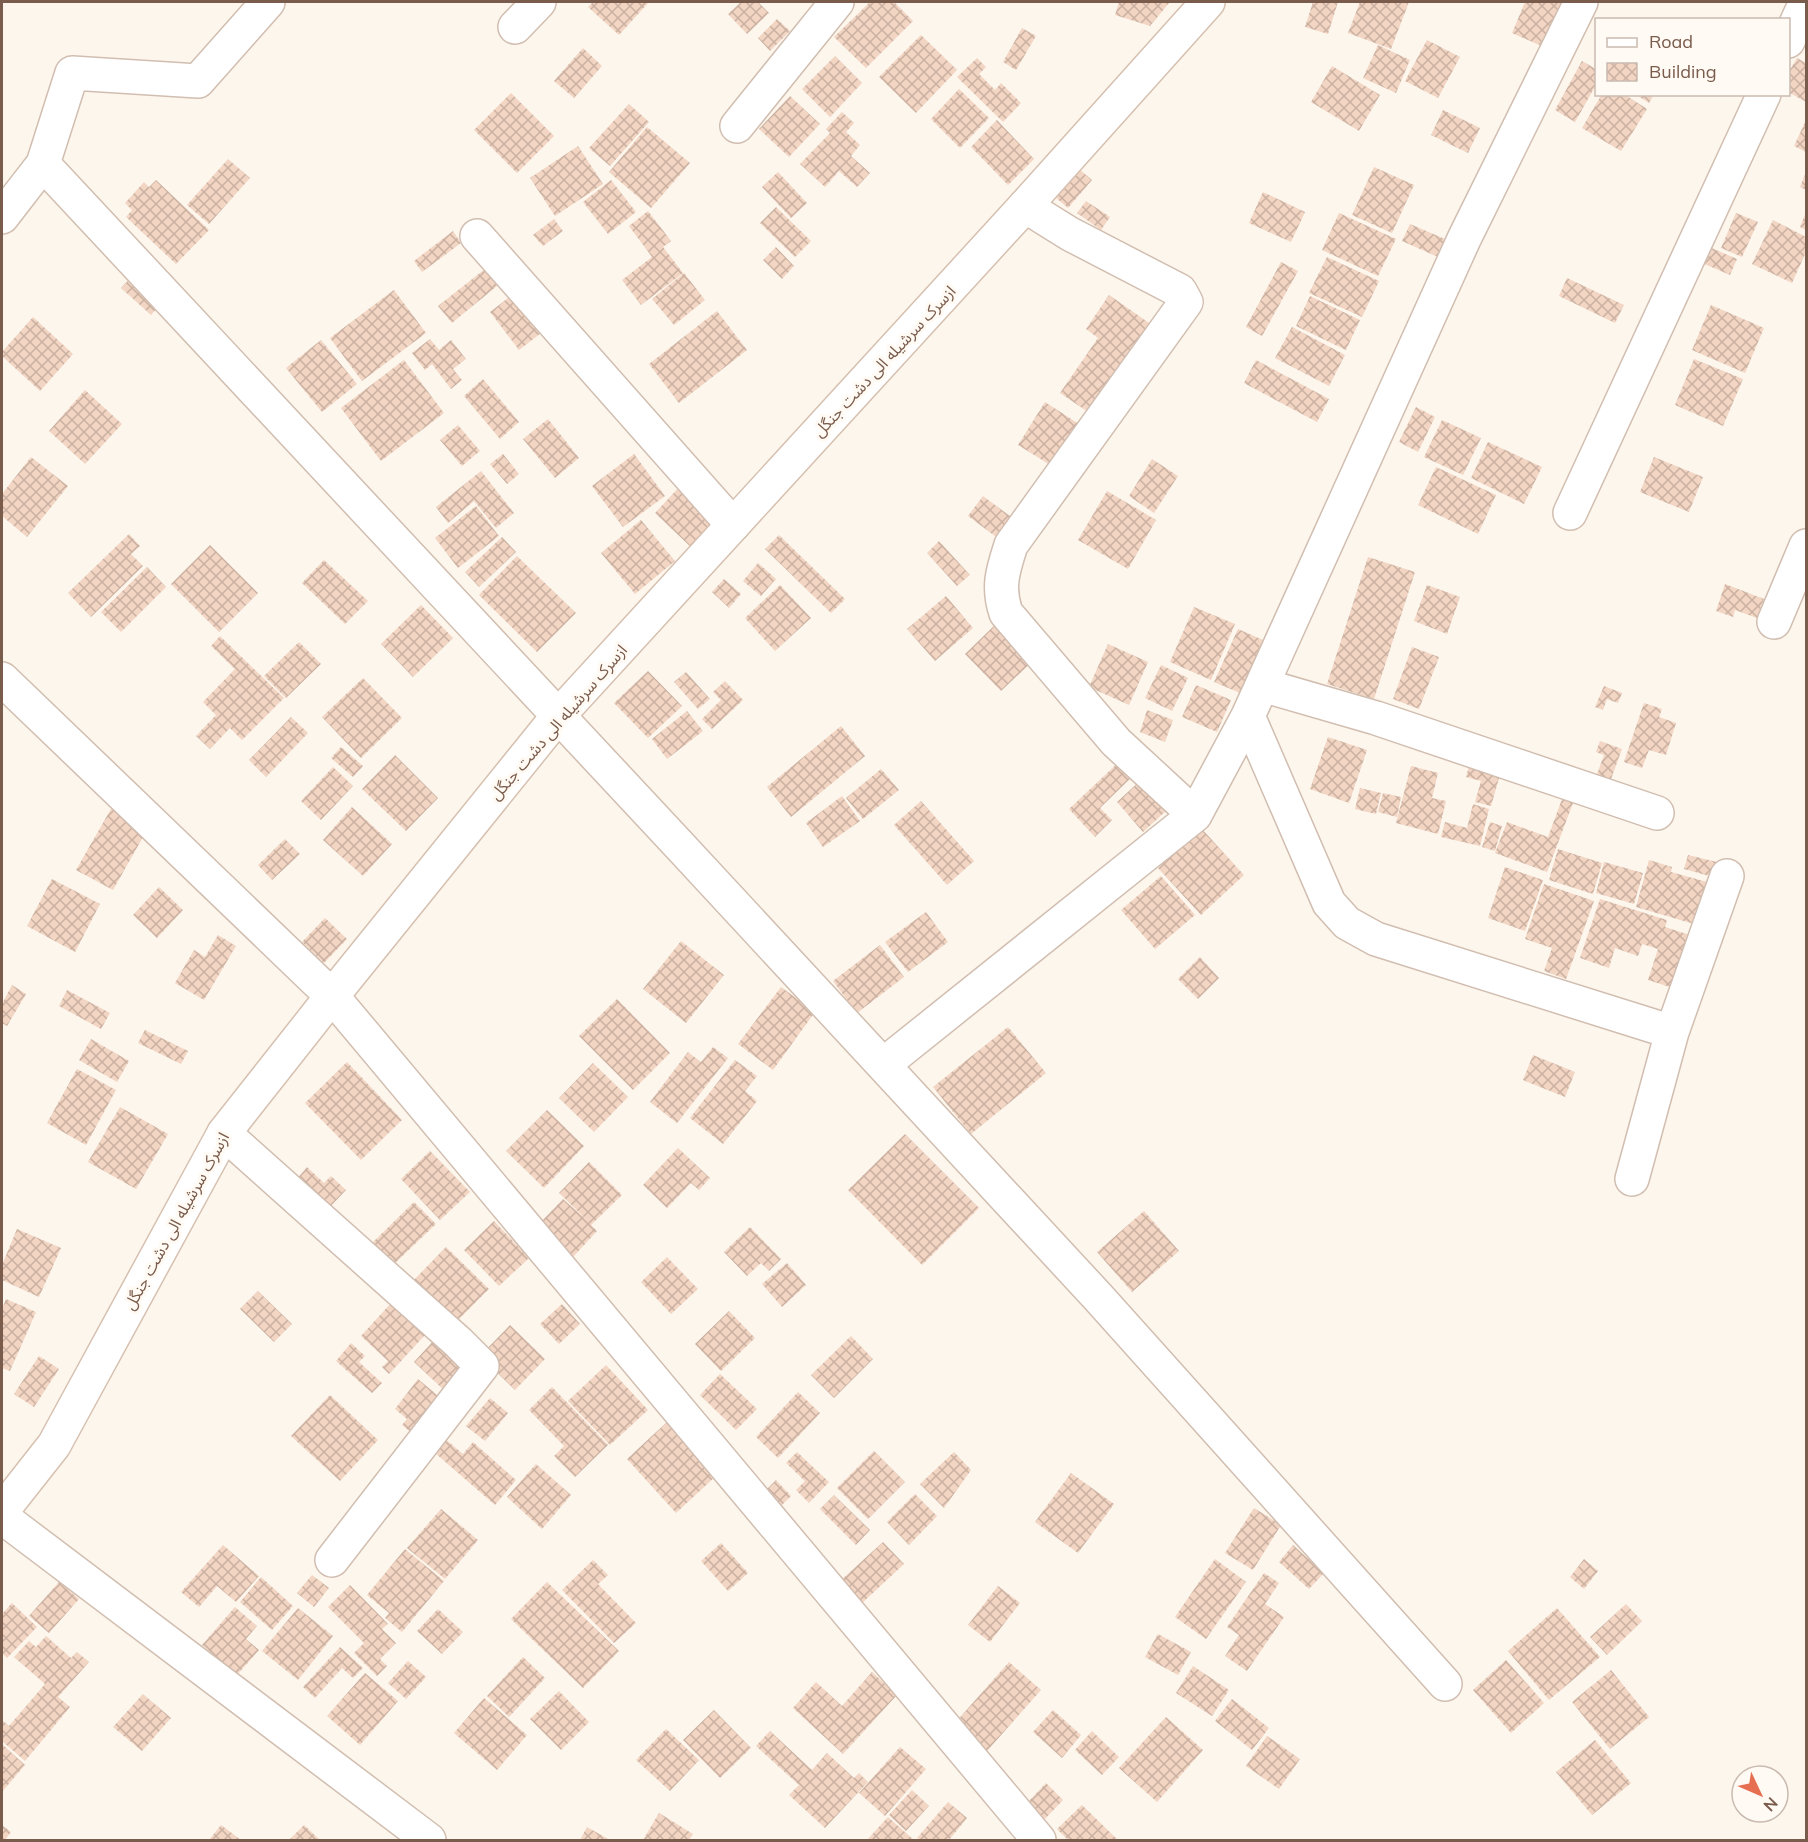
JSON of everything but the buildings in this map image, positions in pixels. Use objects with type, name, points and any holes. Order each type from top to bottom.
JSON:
[{"type":"street","points":[[2,217],[43,164],[72,73],[198,81],[268,2]]},
{"type":"street","points":[[515,27],[539,2]]},
{"type":"street","points":[[737,126],[837,2]]},
{"type":"street","name":"ازسرک سرشیله الی دشت جنگل","points":[[2,1511],[54,1445],[224,1132],[332,996],[558,716],[1025,206],[1208,2]]},
{"type":"street","points":[[883,1065],[1195,815],[1248,716],[1464,239],[1581,2]]},
{"type":"street","points":[[1790,37],[1806,2]]},
{"type":"street","points":[[1570,513],[1763,96]]},
{"type":"street","points":[[43,164],[1106,1306],[1445,1684]]},
{"type":"street","points":[[1025,206],[1091,245],[1180,291],[1186,302],[1011,545],[1004,567],[1001,599],[1006,613],[1116,742],[1195,815]]},
{"type":"street","points":[[477,236],[733,525]]},
{"type":"street","points":[[1774,622],[1806,546]]},
{"type":"street","points":[[2,679],[332,996],[1039,1840]]},
{"type":"street","points":[[1262,685],[1376,718],[1657,813]]},
{"type":"street","points":[[1248,716],[1329,903],[1347,923],[1376,939],[1672,1032]]},
{"type":"street","points":[[1632,1179],[1672,1032],[1727,876]]},
{"type":"street","points":[[224,1132],[482,1366],[332,1560]]},
{"type":"street","points":[[2,1517],[429,1840]]}]
